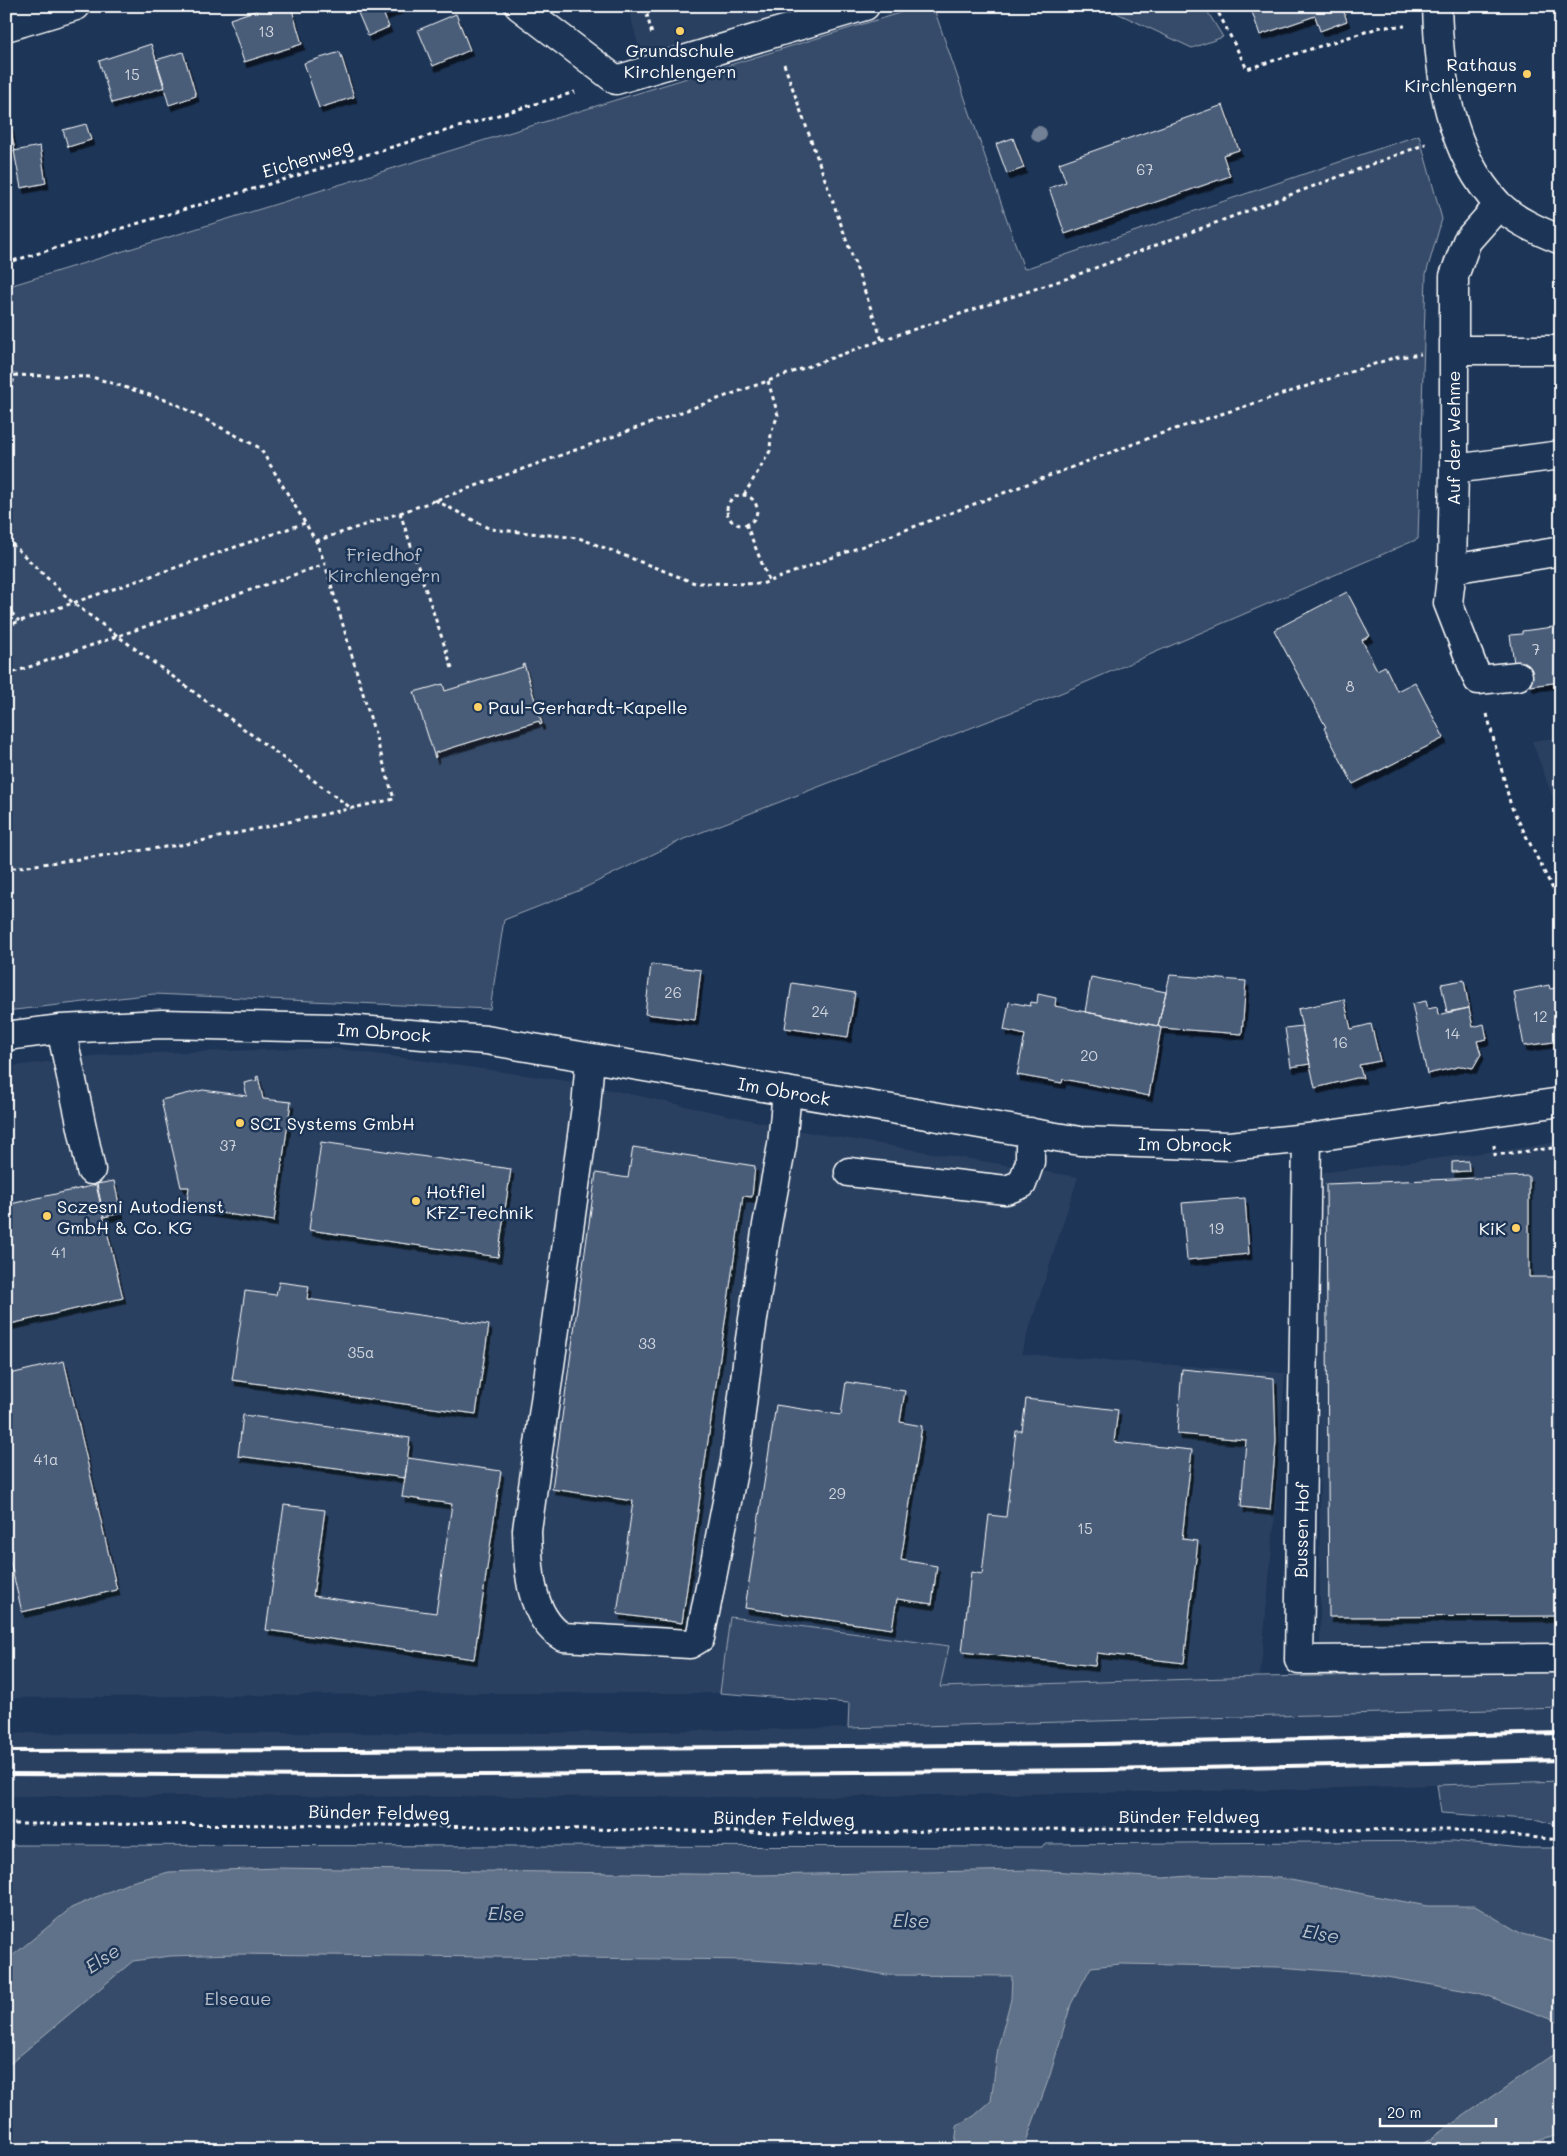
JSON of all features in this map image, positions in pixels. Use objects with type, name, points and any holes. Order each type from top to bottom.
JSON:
[{"type":"street","points":[[6,26],[76,6]]},
{"type":"street","points":[[519,6],[616,80],[865,6]]},
{"type":"street","points":[[1437,6],[1443,80],[1456,133],[1474,175],[1499,205],[1526,224],[1561,240]]},
{"type":"street","name":"Auf der Wehme","points":[[1478,680],[1448,603],[1452,569],[1454,469],[1454,276],[1467,241],[1499,205]]},
{"type":"street","points":[[1454,350],[1561,350]]},
{"type":"street","points":[[1454,469],[1561,455]]},
{"type":"street","points":[[1452,569],[1561,551]]},
{"type":"street","points":[[1478,680],[1518,676]]},
{"type":"street","name":"Im Obrock","points":[[6,1036],[61,1029],[162,1024],[334,1028],[486,1040],[1080,1140],[1219,1146],[1307,1138],[1561,1102]]},
{"type":"street","points":[[61,1029],[91,1170]]},
{"type":"street","points":[[590,1058],[586,1107],[527,1530],[528,1561],[534,1592],[543,1618],[555,1632],[563,1637],[690,1644],[700,1638],[735,1461],[766,1225],[782,1145],[787,1091]]},
{"type":"street","points":[[849,1172],[1006,1190],[1022,1184],[1030,1162],[1030,1132]]},
{"type":"street","name":"Bussen Hof","points":[[1307,1138],[1299,1660],[1561,1658]]},
{"type":"path","points":[[1215,6],[1247,69],[1382,27]]},
{"type":"path","points":[[773,33],[882,340]]},
{"type":"path","name":"Eichenweg","points":[[6,263],[616,80]]},
{"type":"path","points":[[316,541],[400,513],[882,340],[1071,277],[1456,133]]},
{"type":"path","points":[[435,500],[490,529],[579,538],[695,583],[762,584],[1160,434],[1393,358]]},
{"type":"path","points":[[6,397],[9,395],[15,374]]},
{"type":"path","points":[[6,375],[92,377],[172,402],[260,448],[316,541],[325,564],[394,799],[188,844],[6,869]]},
{"type":"path","points":[[744,496],[770,451],[771,433],[778,415],[768,381]]},
{"type":"path","points":[[744,496],[752,500],[756,509],[754,519],[746,524],[736,524],[729,519],[727,509],[734,497],[744,496]]},
{"type":"path","points":[[400,513],[452,668]]},
{"type":"path","points":[[6,626],[305,523]]},
{"type":"path","points":[[746,524],[769,581]]},
{"type":"path","points":[[6,538],[73,603],[351,808]]},
{"type":"path","points":[[6,675],[325,564]]},
{"type":"path","points":[[6,607],[19,622]]},
{"type":"path","points":[[1478,680],[1511,806],[1561,905]]},
{"type":"path","name":"Bünder Feldweg","points":[[6,1824],[384,1825],[837,1834],[994,1829],[1446,1830],[1561,1840]]},
{"type":"shaded area","name":"Grundschule Kirchlengern","points":[[628,6],[809,6],[641,56]]},
{"type":"shaded area","points":[[1561,737],[1561,820],[1532,741]]},
{"type":"shaded area","points":[[333,1048],[574,1082],[801,1131],[1078,1177],[1021,1354],[1285,1373],[1275,1515],[1260,1677],[939,1687],[948,1646],[730,1617],[720,1693],[485,1693],[6,1698],[6,1067],[109,1054]]},
{"type":"shaded area","points":[[1561,1141],[1561,1645],[1320,1649],[1319,1173],[1529,1147]]},
{"type":"shaded area","points":[[1561,1708],[1561,1781],[1273,1790],[803,1797],[6,1796],[6,1733],[534,1733],[848,1728]]},
{"type":"green space","name":"Friedhof Kirchlengern","points":[[922,6],[933,6],[1024,269],[1419,135],[1442,219],[1426,274],[1418,539],[1061,693],[684,839],[578,891],[504,920],[490,1009],[154,994],[6,1011],[6,287]]},
{"type":"green space","points":[[1115,6],[1204,6],[1223,37],[1192,48],[1117,13]]},
{"type":"green space","points":[[730,1617],[949,1646],[940,1687],[1260,1677],[1561,1672],[1561,1708],[848,1728],[849,1703],[720,1693]]},
{"type":"green space","points":[[1561,1781],[1561,1827],[1540,1820],[1441,1813],[1437,1785]]},
{"type":"green space","name":"Elseaue","points":[[1454,1841],[1521,1848],[1561,1848],[1561,2150],[6,2150],[6,1845],[1042,1847],[1044,1844]]},
{"type":"water","name":"Else","points":[[277,1868],[759,1875],[1034,1870],[1163,1878],[1191,1876],[1280,1878],[1427,1906],[1475,1906],[1522,1934],[1561,1944],[1561,2024],[1479,1993],[1369,1974],[1279,1967],[1121,1964],[1091,1967],[1071,2004],[1050,2075],[1023,2150],[955,2150],[957,2126],[974,2116],[991,2101],[998,2047],[1011,1999],[1012,1976],[886,1975],[831,1965],[750,1960],[235,1954],[170,1956],[133,1961],[6,2067],[6,1961],[71,1908],[131,1882],[169,1872]]},
{"type":"water","points":[[1561,2049],[1561,2134],[1516,2150],[1414,2150]]},
{"type":"building","points":[[269,6],[291,6],[302,44],[244,62],[230,19]]},
{"type":"building","points":[[355,6],[404,6],[384,15],[389,27],[368,36]]},
{"type":"building","points":[[1250,6],[1342,6],[1347,21],[1320,31],[1315,16],[1260,35]]},
{"type":"building","points":[[456,14],[470,50],[433,66],[418,30]]},
{"type":"building","points":[[151,44],[165,87],[112,103],[99,61]]},
{"type":"building","points":[[183,52],[196,96],[169,105],[156,60]]},
{"type":"building","points":[[340,52],[354,97],[319,108],[304,63]]},
{"type":"building","points":[[6,105],[15,151],[6,154]]},
{"type":"building","points":[[1223,105],[1239,150],[1223,155],[1230,176],[1065,234],[1049,188],[1066,182],[1059,163]]},
{"type":"building","points":[[86,124],[91,140],[68,147],[63,130]]},
{"type":"building","points":[[1013,138],[1024,168],[1007,174],[996,144]]},
{"type":"building","points":[[40,146],[46,183],[21,188],[14,151]]},
{"type":"building","points":[[1347,592],[1370,636],[1362,640],[1377,670],[1385,666],[1397,691],[1415,682],[1444,738],[1353,784],[1324,728],[1326,727],[1274,630]]},
{"type":"building","points":[[1561,626],[1561,682],[1530,686],[1526,662],[1514,663],[1510,635],[1522,634],[1522,631]]},
{"type":"building","name":"Paul-Gerhardt-Kapelle","points":[[524,664],[542,724],[540,725],[539,721],[435,753],[435,758],[414,692],[443,684],[445,691],[523,667],[522,665]]},
{"type":"building","points":[[651,964],[701,970],[695,1020],[645,1014]]},
{"type":"building","points":[[1170,975],[1246,981],[1242,1034],[1161,1028],[1158,1026]]},
{"type":"building","points":[[1091,977],[1166,992],[1158,1026],[1085,1012]]},
{"type":"building","points":[[1464,980],[1469,1008],[1447,1012],[1441,984]]},
{"type":"building","points":[[792,983],[855,993],[848,1037],[785,1028]]},
{"type":"building","points":[[1549,985],[1550,989],[1561,987],[1561,1041],[1524,1046],[1514,992]]},
{"type":"building","points":[[1038,994],[1056,998],[1055,1006],[1161,1028],[1149,1096],[1063,1079],[1062,1083],[1017,1075],[1025,1035],[1004,1030],[1009,1002],[1030,1006],[1031,1002],[1037,1003]]},
{"type":"building","points":[[1344,999],[1351,1029],[1371,1024],[1380,1061],[1359,1065],[1363,1078],[1315,1088],[1298,1009]]},
{"type":"building","points":[[1426,1001],[1428,1009],[1437,1007],[1438,1015],[1469,1008],[1473,1027],[1484,1024],[1487,1039],[1477,1041],[1481,1054],[1473,1068],[1462,1066],[1427,1074],[1412,1004]]},
{"type":"building","points":[[1302,1026],[1310,1064],[1291,1067],[1285,1028]]},
{"type":"building","points":[[258,1076],[263,1099],[291,1102],[274,1221],[186,1208],[189,1187],[181,1187],[161,1100],[203,1090],[247,1096],[244,1083],[257,1080],[256,1077]]},
{"type":"building","points":[[321,1142],[511,1169],[498,1257],[309,1230]]},
{"type":"building","points":[[633,1147],[755,1166],[752,1197],[743,1196],[682,1623],[617,1614],[633,1501],[552,1489],[596,1173],[628,1178]]},
{"type":"building","points":[[1468,1161],[1469,1171],[1452,1172],[1452,1162]]},
{"type":"building","points":[[1529,1176],[1529,1277],[1561,1277],[1561,1616],[1329,1617],[1326,1184]]},
{"type":"building","points":[[114,1181],[121,1213],[104,1217],[97,1184]]},
{"type":"building","points":[[96,1185],[123,1298],[6,1325],[6,1205]]},
{"type":"building","points":[[1245,1198],[1249,1254],[1187,1260],[1182,1203]]},
{"type":"building","points":[[279,1282],[309,1286],[307,1299],[489,1325],[476,1414],[232,1380],[245,1291],[276,1295]]},
{"type":"building","points":[[64,1361],[117,1590],[22,1612],[6,1544],[6,1375]]},
{"type":"building","points":[[1182,1369],[1274,1378],[1276,1441],[1270,1510],[1241,1507],[1246,1440],[1177,1434]]},
{"type":"building","points":[[846,1382],[905,1391],[900,1422],[922,1426],[901,1560],[937,1566],[932,1604],[897,1599],[892,1629],[745,1608],[776,1405],[841,1415]]},
{"type":"building","points":[[1026,1399],[1118,1410],[1114,1442],[1192,1450],[1182,1539],[1198,1541],[1184,1663],[1097,1653],[1095,1666],[962,1652],[971,1572],[982,1574],[989,1515],[1006,1517],[1016,1431],[1022,1431]]},
{"type":"building","points":[[243,1415],[410,1438],[405,1478],[238,1456]]},
{"type":"building","points":[[408,1458],[501,1471],[474,1659],[266,1630],[284,1505],[325,1510],[313,1596],[436,1613],[452,1504],[402,1497]]},
{"type":"railway","points":[[6,1751],[1102,1744],[1561,1733]]},
{"type":"railway","points":[[6,1774],[351,1776],[1103,1770],[1561,1760]]},
{"type":"place","name":"Grundschule Kirchlengern","points":[[680,31]]},
{"type":"place","name":"Rathaus Kirchlengern","points":[[1527,74]]},
{"type":"place","name":"Paul-Gerhardt-Kapelle","points":[[478,707]]},
{"type":"place","name":"SCI Systems GmbH","points":[[240,1123]]},
{"type":"place","name":"Hotfiel KFZ-Technik","points":[[416,1201]]},
{"type":"place","name":"Sczesni Autodienst GmbH & Co. KG","points":[[47,1216]]},
{"type":"place","name":"KiK","points":[[1516,1228]]}]
